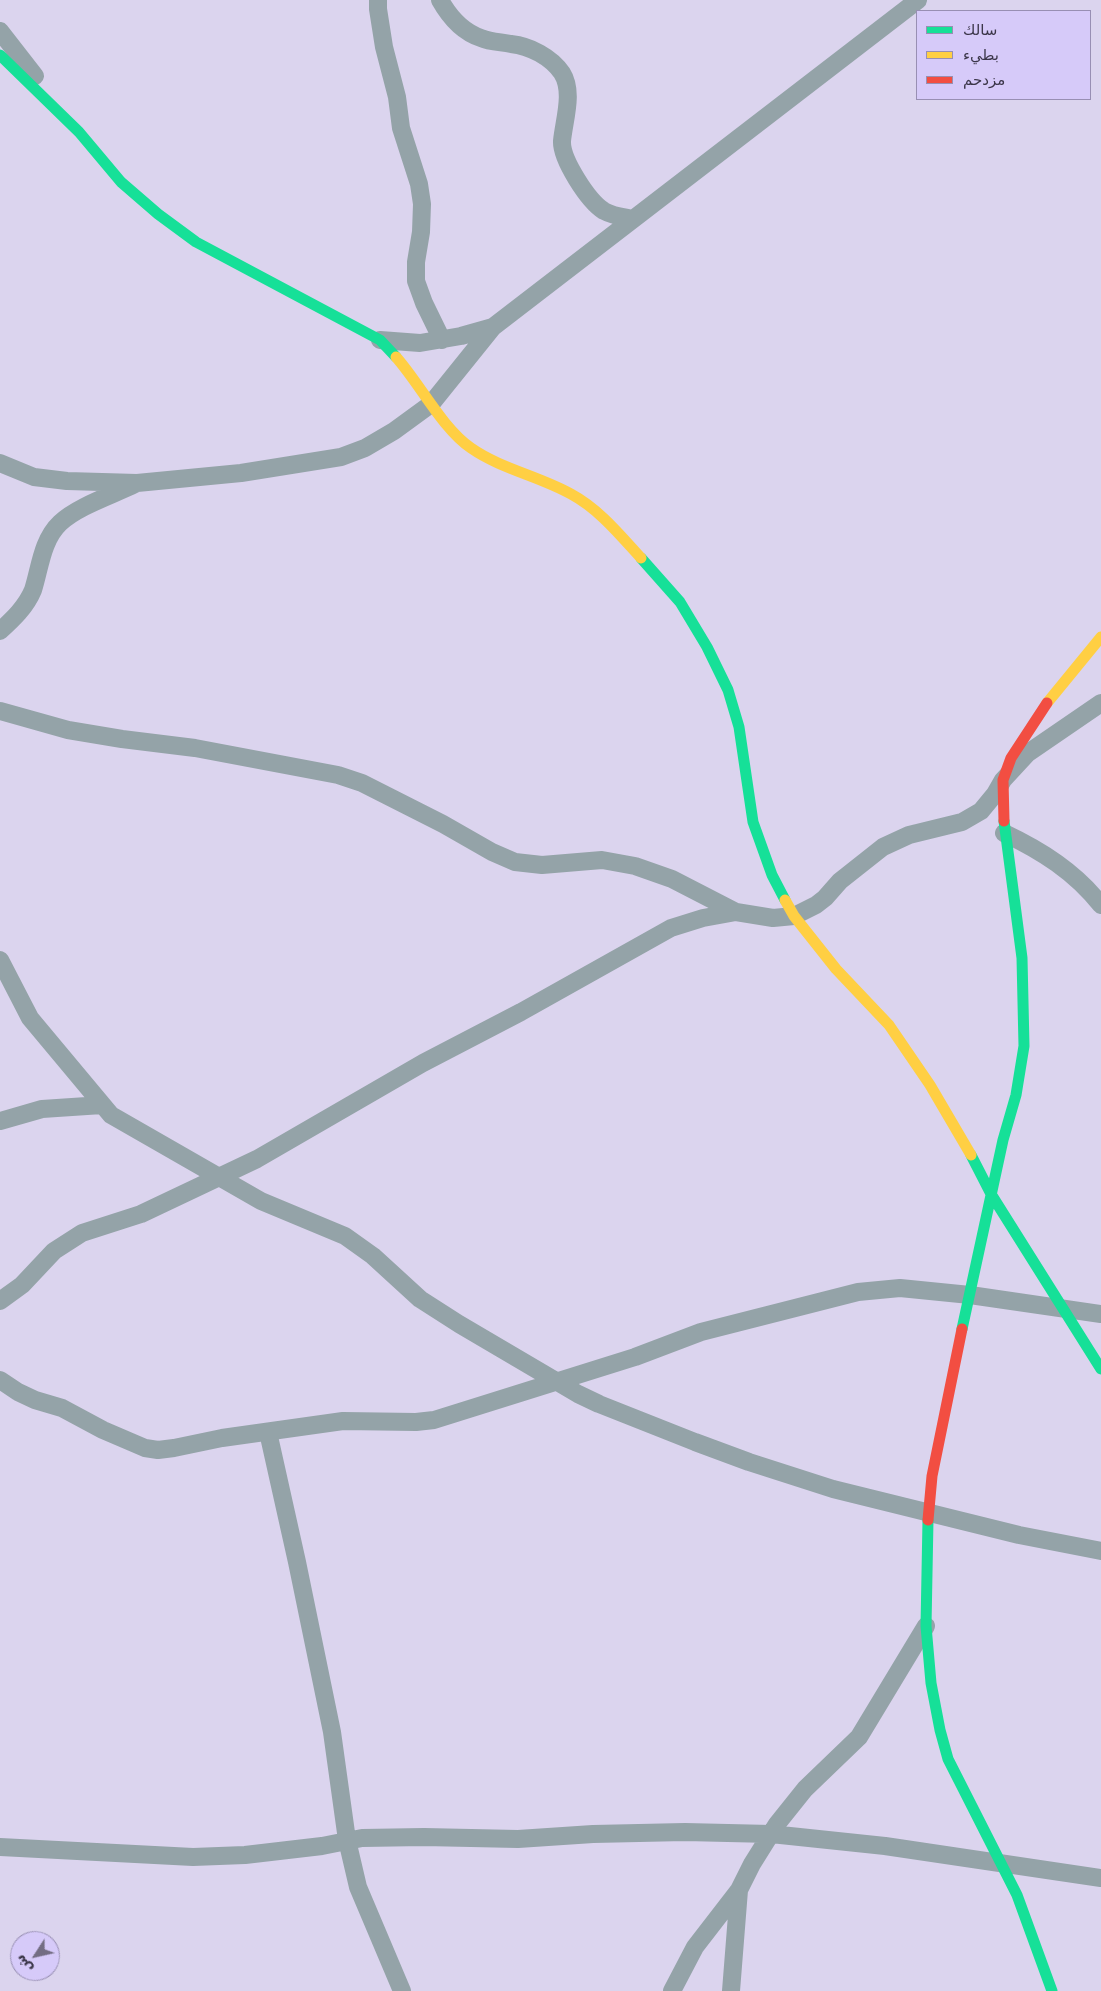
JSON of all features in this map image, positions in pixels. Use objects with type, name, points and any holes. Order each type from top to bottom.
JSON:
[{"type":"street","points":[[378,0],[384,47],[397,97],[401,128],[420,184],[422,204],[421,232],[416,262],[416,281],[424,303],[442,340]]},
{"type":"street","points":[[440,0],[458,24],[469,32],[480,38],[520,45],[533,50],[563,74],[568,93],[562,141],[568,166],[602,210],[615,216],[633,219]]},
{"type":"street","points":[[0,463],[34,477],[67,481],[138,483],[241,474],[341,457],[365,448],[431,404],[493,327],[918,0]]},
{"type":"street","points":[[0,31],[79,132],[121,182],[158,214],[196,242],[380,340],[412,375],[450,429],[469,447],[482,456],[572,494],[608,520],[680,602],[707,647],[728,690],[739,727],[753,822],[772,875],[794,916],[836,969],[890,1026],[930,1085],[971,1155],[991,1194],[1101,1369]]},
{"type":"street","points":[[0,55],[79,132]]},
{"type":"street","points":[[380,340],[420,343],[442,340],[493,327]]},
{"type":"street","points":[[0,631],[13,620],[27,603],[45,548],[60,523],[80,510],[138,483]]},
{"type":"street","points":[[0,711],[68,730],[195,748],[338,775],[362,783],[514,862],[542,864],[602,860],[635,866],[672,879],[736,912],[773,918],[794,916],[816,905],[826,898],[840,881],[883,847],[909,835],[962,822],[981,811],[995,794],[1003,780],[1011,758],[1048,700],[1101,637]]},
{"type":"street","points":[[1052,1991],[1029,1923],[1017,1895],[948,1759],[940,1730],[931,1683],[926,1626],[928,1513],[942,1422],[1003,1140],[1016,1095],[1024,1046],[1022,958],[1004,832],[1003,780],[1028,753],[1101,703]]},
{"type":"street","points":[[1004,832],[1032,846],[1073,874],[1101,905]]},
{"type":"street","points":[[0,1301],[22,1285],[54,1251],[82,1233],[141,1214],[257,1159],[422,1063],[521,1012],[664,932],[703,918],[736,912]]},
{"type":"street","points":[[0,960],[30,1018],[102,1105],[120,1122],[277,1209],[345,1236],[373,1256],[420,1299],[558,1382],[599,1404],[749,1462],[833,1488],[928,1513],[1019,1535],[1101,1551]]},
{"type":"street","points":[[0,1121],[42,1109],[102,1105]]},
{"type":"street","points":[[0,1380],[35,1400],[62,1408],[103,1430],[145,1448],[158,1450],[222,1438],[343,1421],[395,1422],[434,1420],[635,1357],[701,1332],[858,1292],[900,1288],[970,1294],[1101,1314]]},
{"type":"street","points":[[268,1432],[332,1732],[347,1840],[358,1887],[402,1991]]},
{"type":"street","points":[[672,1991],[695,1947],[739,1890],[752,1864],[777,1824],[805,1790],[859,1737],[926,1626]]},
{"type":"street","points":[[0,1846],[193,1858],[244,1855],[322,1846],[347,1840],[424,1837],[518,1839],[602,1833],[771,1834],[885,1846],[1101,1878]]},
{"type":"street","points":[[730,1991],[739,1890]]},
{"type":"traffic: fast","points":[[0,55],[79,132],[121,182],[158,214],[196,242],[380,340],[396,357]]},
{"type":"traffic: fast","points":[[641,558],[680,602],[707,647],[728,690],[739,727],[753,822],[772,875],[785,900]]},
{"type":"traffic: fast","points":[[962,1329],[1003,1140],[1016,1095],[1024,1046],[1022,958],[1004,821]]},
{"type":"traffic: fast","points":[[971,1155],[991,1194],[1101,1369]]},
{"type":"traffic: fast","points":[[928,1520],[926,1626],[931,1683],[940,1730],[948,1759],[1017,1895],[1052,1991]]},
{"type":"traffic: slow","points":[[396,357],[441,418],[460,439],[495,462],[559,488],[581,500],[609,523],[641,558]]},
{"type":"traffic: slow","points":[[1047,703],[1101,637]]},
{"type":"traffic: slow","points":[[785,900],[794,916],[836,969],[889,1025],[930,1085],[971,1155]]},
{"type":"traffic: jam","points":[[1004,821],[1003,780],[1011,758],[1047,703]]},
{"type":"traffic: jam","points":[[928,1520],[932,1476],[962,1329]]}]
